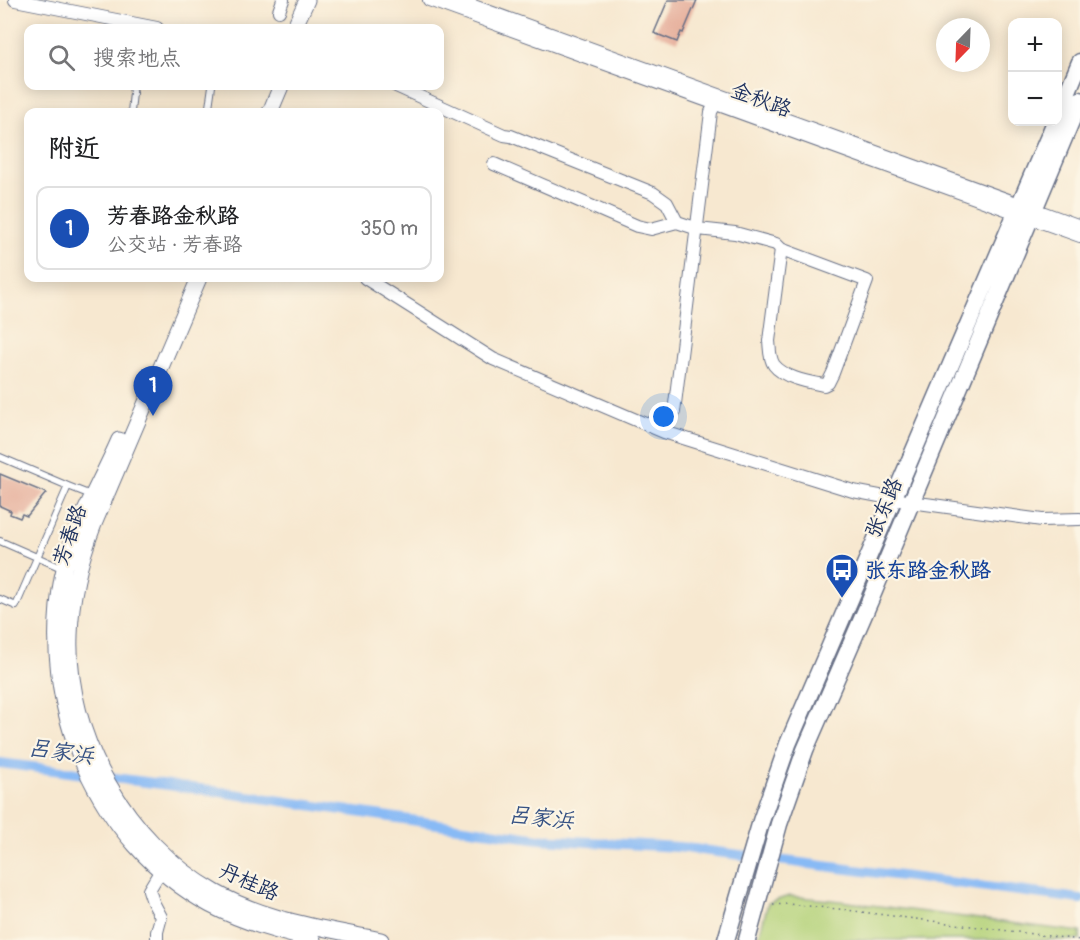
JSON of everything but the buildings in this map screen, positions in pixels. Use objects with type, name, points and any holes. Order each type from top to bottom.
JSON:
[{"type":"main road","points":[[1062,105],[1080,62]]},
{"type":"main road","name":"张东路","points":[[726,940],[760,821],[788,744],[892,499],[1025,211],[1080,100]]},
{"type":"main road","name":"张东路","points":[[747,940],[779,824],[805,750],[911,502],[1025,211],[1054,126]]},
{"type":"street","points":[[15,0],[119,24]]},
{"type":"street","points":[[296,24],[307,0]]},
{"type":"street","points":[[308,24],[318,0]]},
{"type":"street","name":"金秋路","points":[[429,0],[715,104],[1025,211],[1080,226]]},
{"type":"street","name":"金秋路","points":[[457,0],[1025,211],[1080,236]]},
{"type":"street","points":[[260,108],[268,90]]},
{"type":"street","points":[[272,108],[279,90]]},
{"type":"street","points":[[405,90],[504,135],[653,192],[667,203],[677,222]]},
{"type":"street","points":[[648,425],[674,412],[711,112],[715,104]]},
{"type":"street","points":[[494,164],[637,225],[651,229],[677,222],[698,230],[735,233],[776,244],[782,249],[867,281],[828,383],[824,385],[782,371],[774,364],[770,356],[769,340],[782,249]]},
{"type":"street","name":"芳春路","points":[[127,813],[77,731],[62,701],[57,669],[58,604],[70,547],[186,282]]},
{"type":"street","name":"芳春路","points":[[109,810],[83,765],[77,731],[70,636],[76,580],[83,552],[94,524],[197,282]]},
{"type":"street","points":[[371,282],[494,359],[664,432],[853,491],[911,502],[1042,520],[1080,519]]},
{"type":"street","name":"丹桂路","points":[[109,810],[139,849],[161,870],[208,904],[259,927],[313,940]]},
{"type":"street","name":"丹桂路","points":[[127,813],[170,860],[215,892],[239,904],[282,919],[381,940]]},
{"type":"street","points":[[157,940],[161,917],[149,890],[161,870]]},
{"type":"lane","points":[[131,108],[133,90]]},
{"type":"lane","points":[[209,107],[211,90]]},
{"type":"lane","points":[[0,457],[91,495]]},
{"type":"lane","points":[[0,599],[16,606],[68,486]]},
{"type":"lane","points":[[0,541],[65,569]]},
{"type":"path","points":[[773,905],[788,904],[838,909],[1080,940]]},
{"type":"green space","points":[[789,896],[1080,932],[1080,940],[758,940],[768,903]]},
{"type":"waterway","name":"吕家浜","points":[[0,763],[207,790],[539,839],[678,847],[1080,899]]},
{"type":"place","name":"芳春路金秋路","points":[[153,416]]},
{"type":"place","name":"张东路金秋路","points":[[842,599]]}]
